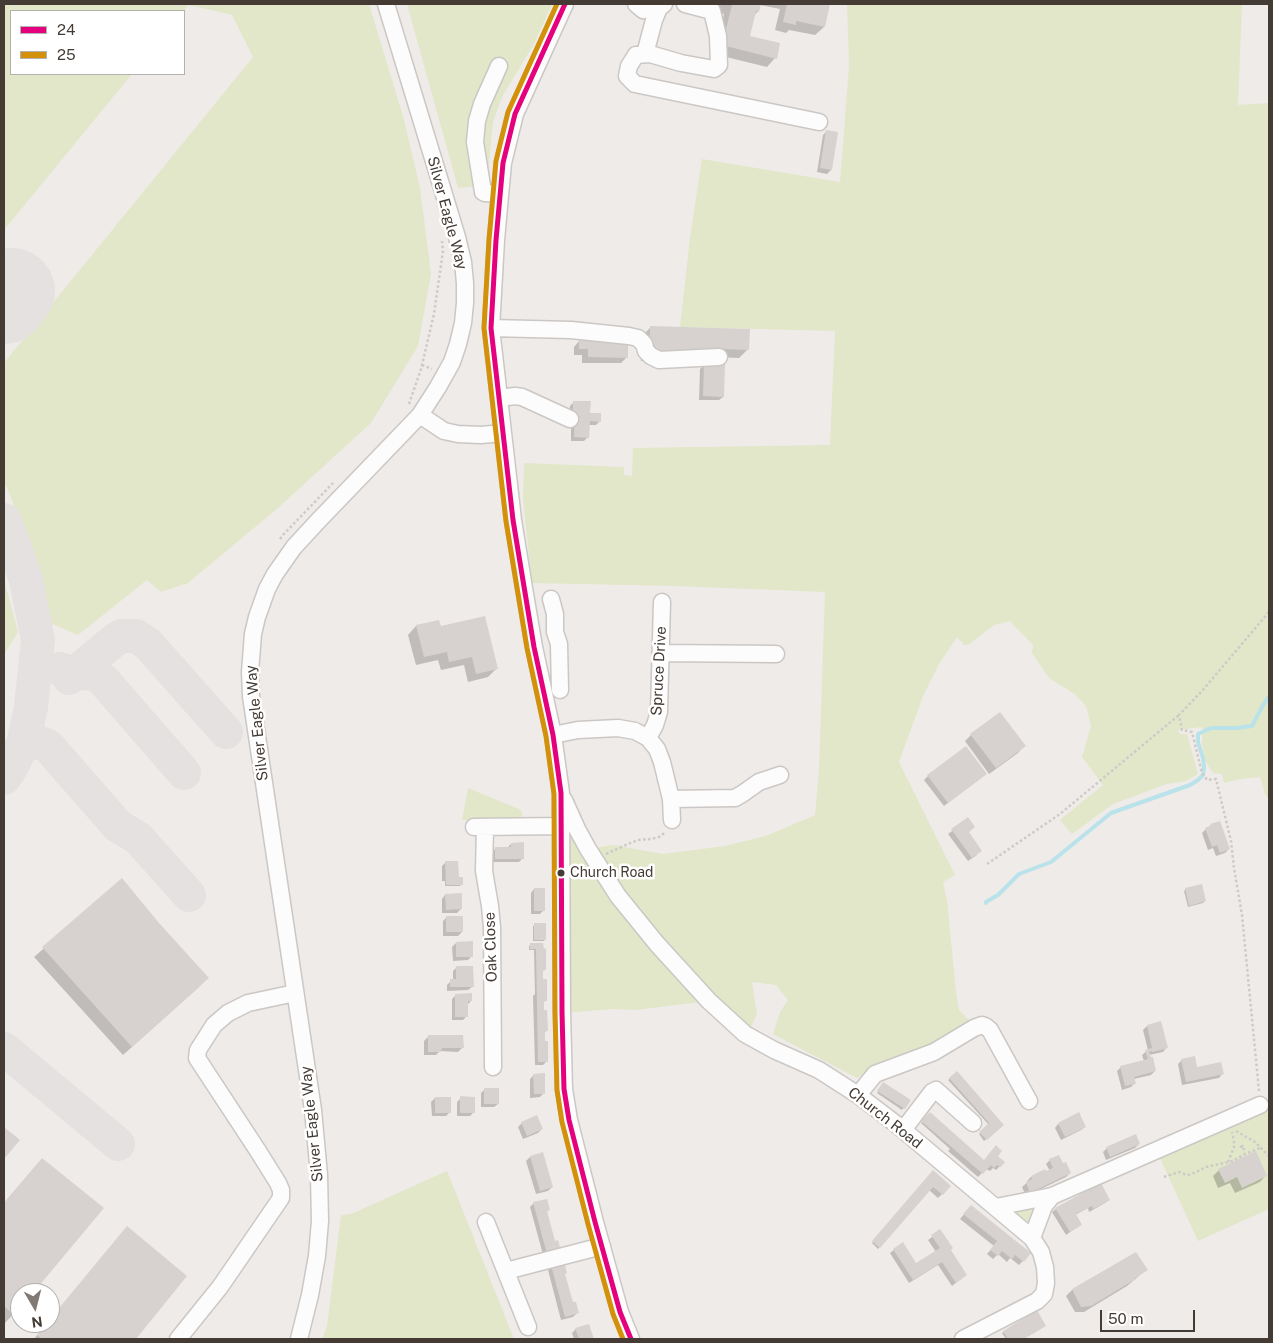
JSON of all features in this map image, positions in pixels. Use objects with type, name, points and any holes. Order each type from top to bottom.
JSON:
[{"type":"street","name":"Silver Eagle Way","points":[[299,1339],[310,1295],[316,1256],[320,1221],[320,1184],[313,1110],[252,704],[250,672],[253,634],[267,588],[294,547],[420,415],[452,362],[463,324],[465,283],[463,262],[386,4]]},
{"type":"street","points":[[565,4],[515,114],[503,163],[494,265],[491,328],[515,530],[532,633],[553,735],[561,793],[564,1089],[569,1120],[602,1246],[620,1312],[631,1339]]},
{"type":"street","points":[[636,4],[643,10],[652,4]]},
{"type":"street","points":[[644,54],[654,20],[659,8],[664,4]]},
{"type":"street","points":[[685,4],[712,11],[719,42],[719,65],[714,69],[681,63],[650,54],[636,55],[629,66],[627,76],[635,84],[819,122]]},
{"type":"street","points":[[500,66],[482,104],[477,121],[475,142],[483,192],[500,194]]},
{"type":"street","points":[[491,328],[570,330],[629,336],[638,338],[644,344],[646,352],[659,360],[719,358]]},
{"type":"street","points":[[499,398],[522,397],[570,419]]},
{"type":"street","points":[[420,415],[444,431],[481,435],[503,433]]},
{"type":"street","points":[[551,598],[558,644],[560,690]]},
{"type":"street","name":"Spruce Drive","points":[[648,738],[656,725],[659,712],[662,602]]},
{"type":"street","points":[[532,633],[555,632]]},
{"type":"street","points":[[662,653],[776,654]]},
{"type":"street","points":[[553,735],[578,730],[618,728],[635,731],[648,738],[660,756],[671,799],[672,820]]},
{"type":"street","points":[[671,799],[735,798],[759,782],[780,775]]},
{"type":"street","name":"Church Road","points":[[561,793],[577,829],[618,896],[657,944],[709,1001],[745,1034],[774,1050],[819,1070],[858,1095],[903,1130],[1032,1238]]},
{"type":"street","name":"Oak Close","points":[[493,1068],[492,927],[479,827],[561,826]]},
{"type":"street","points":[[178,1339],[220,1286],[281,1198],[281,1190],[278,1183],[197,1058],[198,1050],[214,1024],[228,1013],[248,1003],[295,993]]},
{"type":"street","points":[[858,1095],[875,1074],[934,1052],[982,1025],[990,1030],[1029,1101]]},
{"type":"street","points":[[903,1130],[932,1092],[936,1090],[973,1123]]},
{"type":"street","points":[[996,1207],[1052,1196],[1230,1122],[1260,1105]]},
{"type":"street","points":[[963,1339],[1038,1301],[1044,1294],[1046,1283],[1045,1267],[1041,1252],[1032,1238],[1044,1206],[1052,1196]]},
{"type":"street","points":[[486,1222],[528,1327]]},
{"type":"street","points":[[506,1271],[602,1246]]},
{"type":"path","points":[[987,864],[1060,814],[1180,716],[1269,612]]},
{"type":"path","points":[[1180,716],[1182,730],[1192,732],[1202,773],[1207,780],[1216,780],[1231,841],[1242,915],[1260,1105]]},
{"type":"path","points":[[595,860],[638,840],[660,837],[671,826],[672,820]]},
{"type":"path","points":[[1230,1122],[1242,1136],[1255,1142],[1269,1157]]},
{"type":"path","points":[[1228,1162],[1234,1147],[1230,1122]]},
{"type":"path","points":[[1164,1177],[1179,1172],[1187,1175],[1192,1174],[1233,1161],[1260,1148]]},
{"type":"path","points":[[1243,1150],[1245,1154]]},
{"type":"green space","points":[[4,4],[369,4],[403,116],[420,188],[431,274],[418,346],[371,423],[278,508],[188,583],[161,592],[147,580],[78,635],[52,624],[38,569],[4,483],[4,363],[253,57],[232,15],[189,5],[184,10],[10,10],[10,75],[131,75],[4,230]]},
{"type":"green space","points":[[407,4],[552,4],[534,44],[502,97],[493,122],[487,185],[458,188]]},
{"type":"green space","points":[[847,4],[1242,4],[1238,105],[1269,103],[1269,799],[1265,794],[1260,777],[1224,783],[1222,774],[1213,773],[1205,761],[1202,727],[1178,730],[1180,734],[1187,734],[1198,774],[1186,781],[1167,784],[1113,804],[1072,834],[1060,820],[1103,785],[1082,757],[1091,726],[1086,706],[1076,695],[1049,678],[1032,653],[1033,645],[1010,621],[994,625],[968,645],[964,645],[957,637],[939,664],[923,696],[899,762],[955,875],[943,882],[947,900],[959,1010],[971,1022],[925,1049],[897,1057],[857,1078],[773,1034],[780,1012],[788,1000],[776,985],[752,982],[757,1014],[750,1029],[709,1001],[635,1010],[613,1009],[562,1012],[561,793],[588,849],[613,845],[663,854],[725,846],[766,836],[815,815],[819,770],[825,592],[532,583],[523,499],[524,463],[624,467],[624,475],[632,476],[633,448],[830,445],[835,331],[680,327],[690,238],[702,159],[840,182],[849,66]]},
{"type":"green space","points":[[4,580],[18,632],[4,655]]},
{"type":"green space","points":[[468,788],[519,809],[522,812],[522,816],[517,820],[462,820]]},
{"type":"green space","points":[[1269,1108],[1269,1209],[1198,1241],[1159,1156]]},
{"type":"green space","points":[[447,1171],[514,1339],[322,1339],[327,1326],[341,1215],[351,1214]]},
{"type":"green space","points":[[1036,1204],[1030,1227],[1012,1213],[1012,1208]]},
{"type":"building","points":[[729,4],[761,4],[759,12],[756,11],[750,36],[780,43],[777,59],[722,45],[732,5]]},
{"type":"building","points":[[787,4],[830,4],[825,27],[796,21],[796,25],[783,22]]},
{"type":"building","points":[[826,130],[838,132],[832,170],[820,168]]},
{"type":"building","points":[[650,326],[750,329],[749,350],[722,349],[722,354],[649,352]]},
{"type":"building","points":[[579,339],[628,340],[628,358],[588,357],[588,349],[579,349]]},
{"type":"building","points":[[704,363],[725,364],[724,397],[703,396]]},
{"type":"building","points":[[573,401],[591,401],[590,413],[601,413],[601,422],[590,421],[589,438],[574,437],[575,416],[573,416]]},
{"type":"building","points":[[485,616],[498,669],[476,674],[472,657],[449,662],[447,652],[424,657],[416,625],[439,620],[441,626]]},
{"type":"building","points":[[1000,712],[1026,746],[996,768],[970,734]]},
{"type":"building","points":[[966,746],[987,774],[948,803],[927,775]]},
{"type":"building","points":[[968,817],[975,827],[969,832],[982,851],[972,858],[951,829]]},
{"type":"building","points":[[1220,821],[1230,849],[1220,853],[1217,845],[1212,847],[1205,828],[1210,824]]},
{"type":"building","points":[[524,842],[524,859],[495,859],[495,847],[511,847],[511,843]]},
{"type":"building","points":[[445,861],[458,861],[459,877],[463,877],[463,885],[446,885]]},
{"type":"building","points":[[122,878],[159,923],[209,978],[132,1047],[42,947]]},
{"type":"building","points":[[1202,884],[1206,901],[1189,906],[1185,888]]},
{"type":"building","points":[[534,888],[545,888],[545,911],[534,911]]},
{"type":"building","points":[[462,893],[462,909],[446,910],[445,894]]},
{"type":"building","points":[[446,916],[463,916],[463,932],[446,932]]},
{"type":"building","points":[[534,923],[546,923],[546,940],[534,940]]},
{"type":"building","points":[[473,941],[473,957],[456,957],[456,942]]},
{"type":"building","points":[[530,943],[543,943],[544,949],[546,948],[546,970],[543,970],[543,979],[547,979],[547,1001],[544,1001],[544,1010],[547,1010],[548,1031],[545,1031],[545,1041],[548,1041],[548,1062],[538,1062],[536,949],[530,949]]},
{"type":"building","points":[[456,966],[473,966],[474,987],[450,987],[450,979],[456,979]]},
{"type":"building","points":[[472,993],[472,1001],[468,1001],[468,1017],[455,1017],[455,994]]},
{"type":"building","points":[[1161,1021],[1168,1048],[1149,1052],[1151,1057],[1153,1057],[1156,1071],[1134,1077],[1136,1084],[1125,1086],[1120,1066],[1148,1059],[1145,1050],[1152,1048],[1147,1025]]},
{"type":"building","points":[[428,1035],[463,1035],[464,1048],[442,1048],[441,1052],[428,1052]]},
{"type":"building","points":[[1195,1056],[1197,1067],[1221,1062],[1224,1074],[1186,1082],[1181,1059]]},
{"type":"building","points":[[957,1071],[1004,1125],[987,1140],[979,1132],[989,1123],[949,1078]]},
{"type":"building","points":[[545,1073],[545,1094],[534,1094],[533,1074]]},
{"type":"building","points":[[883,1082],[911,1100],[905,1109],[877,1091]]},
{"type":"building","points":[[484,1088],[499,1088],[499,1104],[484,1104]]},
{"type":"building","points":[[460,1096],[475,1097],[475,1113],[460,1113]]},
{"type":"building","points":[[435,1097],[451,1097],[451,1113],[435,1113]]},
{"type":"building","points":[[930,1112],[984,1160],[996,1145],[1002,1151],[998,1156],[1005,1162],[1001,1167],[997,1165],[994,1168],[991,1165],[983,1174],[921,1121]]},
{"type":"building","points":[[1079,1112],[1086,1127],[1065,1137],[1058,1123]]},
{"type":"building","points":[[537,1115],[543,1129],[527,1136],[521,1122]]},
{"type":"building","points":[[4,1127],[20,1140],[4,1159]]},
{"type":"building","points":[[1136,1134],[1140,1144],[1110,1157],[1106,1147]]},
{"type":"building","points":[[1256,1151],[1267,1176],[1242,1188],[1237,1177],[1225,1183],[1218,1169]]},
{"type":"building","points":[[543,1152],[553,1187],[540,1191],[530,1156]]},
{"type":"building","points":[[1059,1155],[1063,1163],[1066,1162],[1071,1173],[1030,1193],[1026,1182],[1032,1179],[1031,1176],[1045,1169],[1046,1171],[1053,1168],[1049,1159]]},
{"type":"building","points":[[42,1158],[104,1208],[41,1283],[10,1283],[10,1311],[4,1306],[4,1203]]},
{"type":"building","points":[[933,1170],[951,1186],[943,1195],[933,1187],[880,1248],[872,1241]]},
{"type":"building","points":[[1101,1183],[1110,1200],[1093,1209],[1092,1206],[1076,1214],[1082,1225],[1070,1232],[1055,1208]]},
{"type":"building","points":[[547,1199],[550,1210],[547,1211],[555,1241],[558,1240],[561,1251],[547,1254],[533,1202]]},
{"type":"building","points":[[971,1205],[1031,1253],[1024,1262],[1015,1255],[1012,1259],[1002,1251],[998,1256],[990,1250],[997,1241],[963,1214]]},
{"type":"building","points":[[127,1226],[187,1276],[136,1339],[42,1339],[37,1335],[39,1333],[60,1333],[60,1307]]},
{"type":"building","points":[[940,1229],[953,1248],[951,1250],[967,1275],[956,1283],[942,1262],[913,1280],[893,1249],[903,1242],[916,1263],[940,1248],[931,1235]]},
{"type":"building","points":[[1136,1252],[1148,1270],[1091,1306],[1081,1307],[1072,1289]]},
{"type":"building","points":[[564,1262],[567,1273],[565,1274],[573,1302],[576,1302],[579,1313],[565,1317],[551,1265]]},
{"type":"building","points":[[1037,1310],[1046,1326],[1024,1339],[1008,1339],[1003,1331]]},
{"type":"building","points":[[589,1324],[594,1339],[579,1339],[575,1328]]},
{"type":"waterway","points":[[986,903],[998,895],[1019,874],[1051,862],[1111,813],[1190,785],[1198,780],[1203,775],[1204,767],[1198,734],[1211,728],[1252,726],[1269,697]]},
{"type":"taxiway","points":[[4,520],[26,580],[38,640],[31,707],[23,744],[4,778]]},
{"type":"taxiway","points":[[69,678],[116,639],[122,636],[136,636],[148,644],[226,732]]},
{"type":"taxiway","points":[[60,669],[74,674],[88,673],[96,675],[104,681],[184,773]]},
{"type":"taxiway","points":[[20,749],[25,744],[31,742],[48,746],[118,826],[138,838],[189,895]]},
{"type":"taxiway","points":[[4,1049],[118,1144]]},
{"type":"runway","points":[[4,301],[12,291]]},
{"type":"transit line","name":"25","points":[[557,4],[508,112],[496,161],[484,328],[506,521],[527,648],[546,736],[554,794],[557,1090],[562,1122],[588,1224],[613,1314],[623,1339]]},
{"type":"transit line","name":"24","points":[[565,4],[515,114],[503,163],[491,328],[513,520],[534,647],[553,735],[561,793],[564,1089],[569,1120],[595,1222],[620,1312],[631,1339]]},
{"type":"place","name":"Church Road","points":[[561,873]]}]
